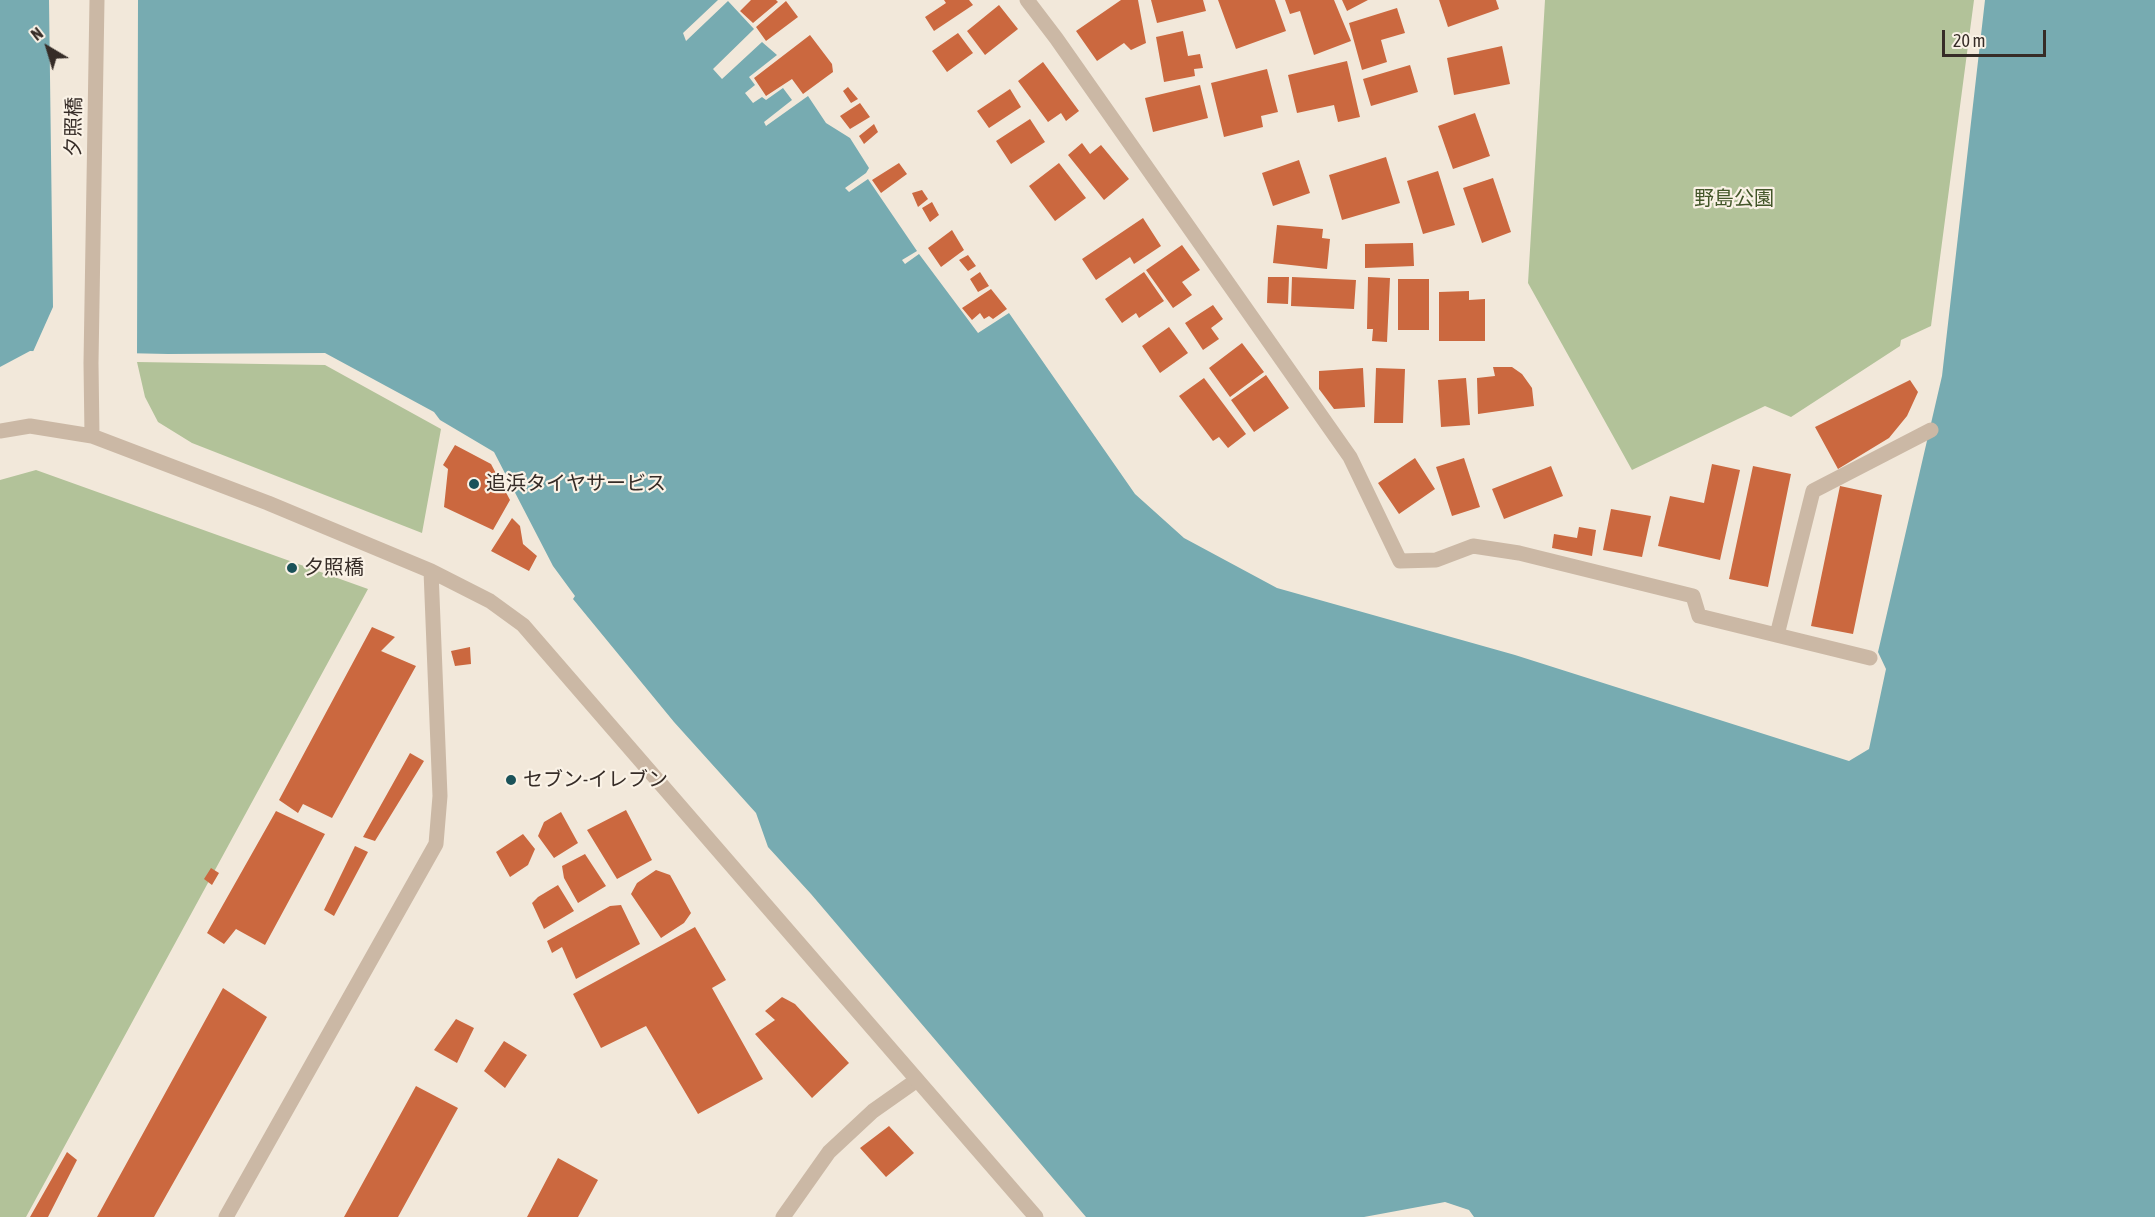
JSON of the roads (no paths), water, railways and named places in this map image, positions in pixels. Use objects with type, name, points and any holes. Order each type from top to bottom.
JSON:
[{"type":"street","name":"夕照橋","points":[[92,436],[91,363],[97,0]]},
{"type":"street","points":[[1027,0],[1350,458],[1400,561],[1436,560],[1473,546],[1519,553],[1693,596],[1699,616],[1870,658]]},
{"type":"street","points":[[0,431],[30,426],[92,436],[268,502],[431,571],[490,601],[523,626],[1036,1217]]},
{"type":"street","points":[[1777,635],[1813,491],[1931,430]]},
{"type":"street","points":[[226,1217],[436,844],[440,796],[431,571]]},
{"type":"street","points":[[783,1217],[829,1152],[873,1111],[916,1080]]},
{"type":"water","points":[[0,0],[718,0],[683,33],[686,41],[728,1],[754,29],[713,69],[722,79],[762,42],[777,55],[749,77],[755,85],[745,93],[753,103],[762,97],[766,100],[783,88],[792,100],[764,122],[766,126],[808,96],[826,123],[850,138],[869,168],[866,173],[845,188],[849,192],[868,179],[917,251],[902,260],[905,264],[919,254],[978,333],[1009,313],[1135,494],[1184,538],[1277,588],[1515,655],[1849,761],[1869,749],[1886,669],[1878,652],[1942,376],[1985,0],[2155,0],[2155,1217],[1474,1217],[1469,1210],[1445,1202],[1364,1217],[1086,1217],[811,894],[768,847],[756,813],[674,722],[573,599],[575,596],[553,566],[494,452],[440,420],[434,412],[325,353],[168,354],[30,351],[0,367]]},
{"type":"place","name":"追浜タイヤサービス","points":[[474,484]]},
{"type":"place","name":"夕照橋","points":[[292,568]]},
{"type":"place","name":"セブン-イレブン","points":[[511,780]]},
{"type":"park label","name":"野島公園","points":[[1734,199]]}]
